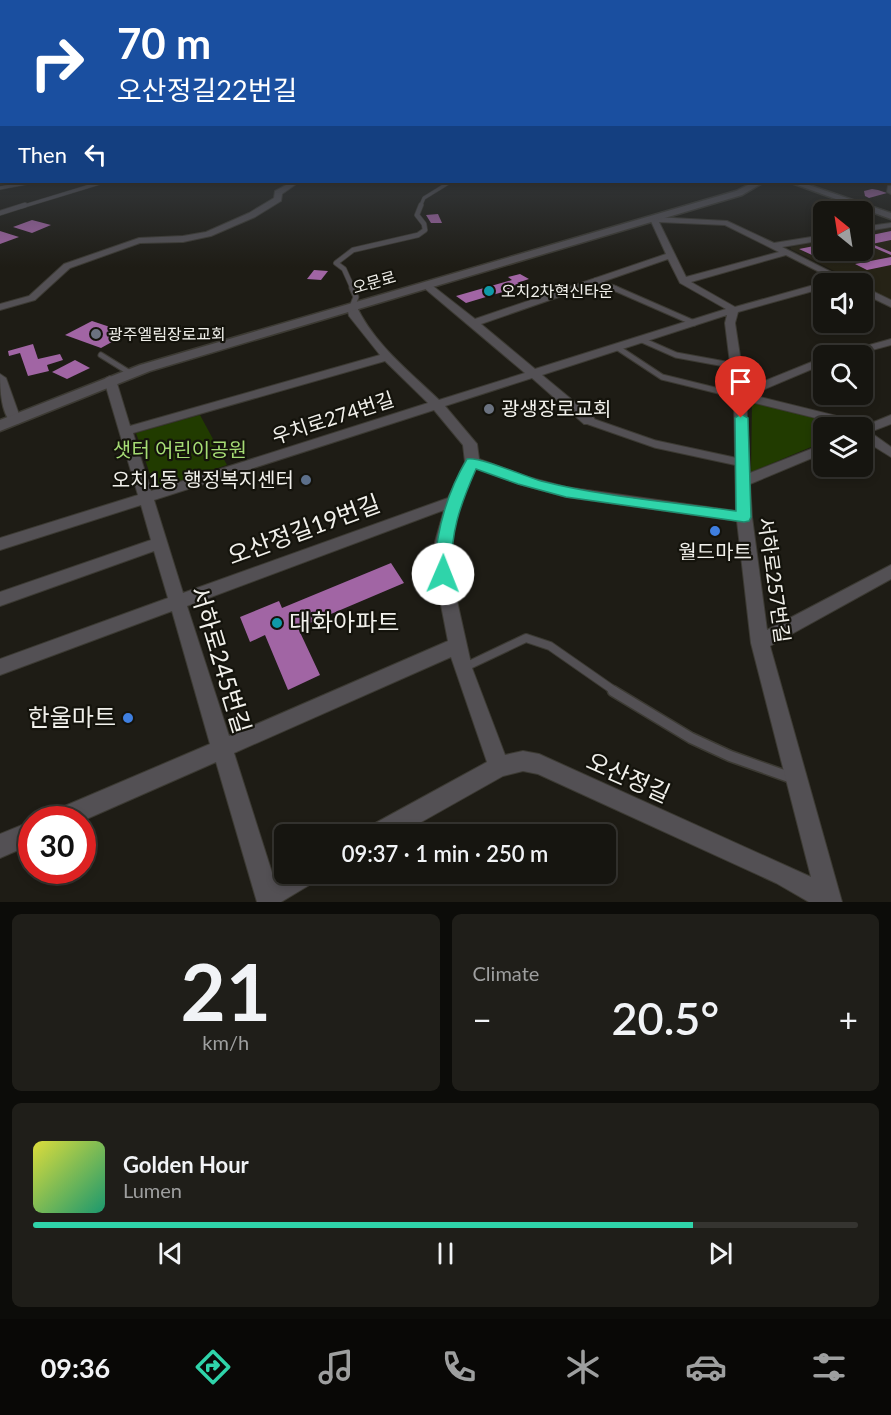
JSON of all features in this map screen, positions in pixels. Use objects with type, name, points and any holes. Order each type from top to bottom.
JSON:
[{"type":"street","points":[[0,307],[32,297],[67,266],[139,241],[183,239],[217,230],[278,199],[278,193],[294,183]]},
{"type":"street","name":"오문로","points":[[0,426],[130,373],[654,219],[739,193],[758,183]]},
{"type":"street","points":[[796,183],[891,216]]},
{"type":"street","points":[[735,310],[683,281],[654,219],[727,223],[831,273]]},
{"type":"street","points":[[873,228],[891,225]]},
{"type":"street","points":[[776,245],[813,239]]},
{"type":"street","points":[[683,281],[788,252]]},
{"type":"street","points":[[474,323],[670,255]]},
{"type":"street","points":[[426,285],[589,422]]},
{"type":"street","name":"우치로274번길","points":[[0,544],[735,310],[813,288]]},
{"type":"street","points":[[873,295],[891,304]]},
{"type":"street","points":[[352,307],[354,316],[387,357],[437,405],[470,444],[472,462],[454,501],[443,542],[443,574],[463,668],[499,767],[396,824]]},
{"type":"street","name":"서하로257번길","points":[[735,310],[730,323],[740,395],[744,517],[760,644],[830,901]]},
{"type":"street","points":[[873,346],[891,342]]},
{"type":"street","points":[[126,431],[387,357]]},
{"type":"street","points":[[740,395],[813,365]]},
{"type":"street","points":[[0,378],[15,420]]},
{"type":"street","name":"서하로245번길","points":[[110,380],[268,899]]},
{"type":"street","points":[[873,427],[891,419]]},
{"type":"street","points":[[873,438],[891,453]]},
{"type":"street","points":[[744,482],[813,453]]},
{"type":"street","points":[[472,462],[524,481],[566,492],[744,517]]},
{"type":"street","name":"오산정길19번길","points":[[0,666],[454,501]]},
{"type":"street","points":[[0,599],[160,543]]},
{"type":"street","points":[[760,644],[891,571]]},
{"type":"street","points":[[90,806],[459,645]]},
{"type":"street","name":"오산정길","points":[[499,767],[523,762],[538,764],[784,875],[830,901]]},
{"type":"street","points":[[0,846],[18,838]]},
{"type":"street","points":[[268,899],[291,884]]},
{"type":"lane","points":[[0,188],[26,183]]},
{"type":"lane","points":[[0,213],[99,183]]},
{"type":"lane","points":[[352,307],[356,297],[344,269],[336,263],[353,250],[418,235],[425,230],[424,224],[417,215],[424,198],[448,183]]},
{"type":"lane","points":[[596,280],[694,323]]},
{"type":"lane","points":[[642,340],[657,350],[670,354],[736,366]]},
{"type":"lane","points":[[618,348],[662,377],[740,395],[816,417]]},
{"type":"lane","points":[[101,355],[130,373]]},
{"type":"lane","points":[[589,422],[655,444],[743,463]]},
{"type":"lane","points":[[463,668],[526,638],[550,646],[691,738],[796,779]]},
{"type":"shaded area","points":[[891,228],[891,300],[873,291],[873,273],[838,273],[815,261],[873,261],[873,231]]},
{"type":"shaded area","points":[[813,243],[813,260],[791,249],[791,247]]},
{"type":"green space","points":[[752,401],[814,417],[813,446],[751,472]]},
{"type":"green space","name":"샛터 어린이공원","points":[[200,415],[227,465],[155,489],[136,433]]},
{"type":"building","points":[[872,189],[887,193],[869,198],[865,196],[864,191]]},
{"type":"building","points":[[438,214],[442,223],[431,223],[426,215]]},
{"type":"building","points":[[32,220],[51,225],[32,233],[13,227]]},
{"type":"building","points":[[0,231],[19,237],[0,244]]},
{"type":"building","points":[[891,231],[891,240],[873,244],[873,235]]},
{"type":"building","points":[[873,244],[891,252],[891,255],[873,247]]},
{"type":"building","points":[[813,246],[813,255],[812,255],[799,249]]},
{"type":"building","points":[[891,257],[891,265],[867,270],[855,264]]},
{"type":"building","points":[[314,270],[328,271],[321,280],[307,279]]},
{"type":"building","name":"오치2차혁신타운","points":[[520,274],[529,279],[517,283],[522,286],[466,303],[456,296],[512,280],[508,277]]},
{"type":"building","name":"광주엘림장로교회","points":[[92,321],[128,333],[101,348],[65,335]]},
{"type":"building","name":"광주엘림장로교회","points":[[33,344],[38,359],[60,354],[63,360],[47,365],[49,371],[28,376],[20,353],[9,356],[8,351]]},
{"type":"building","name":"광주엘림장로교회","points":[[75,360],[90,368],[67,379],[52,372]]},
{"type":"building","name":"대화아파트","points":[[391,563],[404,583],[298,628],[320,675],[288,690],[265,635],[250,642],[240,617],[279,601],[282,608]]},
{"type":"place","name":"오치2차혁신타운","points":[[489,291]]},
{"type":"place","name":"광주엘림장로교회","points":[[96,334]]},
{"type":"place","name":"광생장로교회","points":[[489,409]]},
{"type":"place","name":"오치1동 행정복지센터","points":[[306,480]]},
{"type":"place","name":"월드마트","points":[[715,531]]},
{"type":"place","name":"대화아파트","points":[[277,623]]},
{"type":"place","name":"한울마트","points":[[128,718]]},
{"type":"route","points":[[443,574],[443,542],[454,501],[472,462],[524,481],[566,492],[744,517],[741,418]]}]
